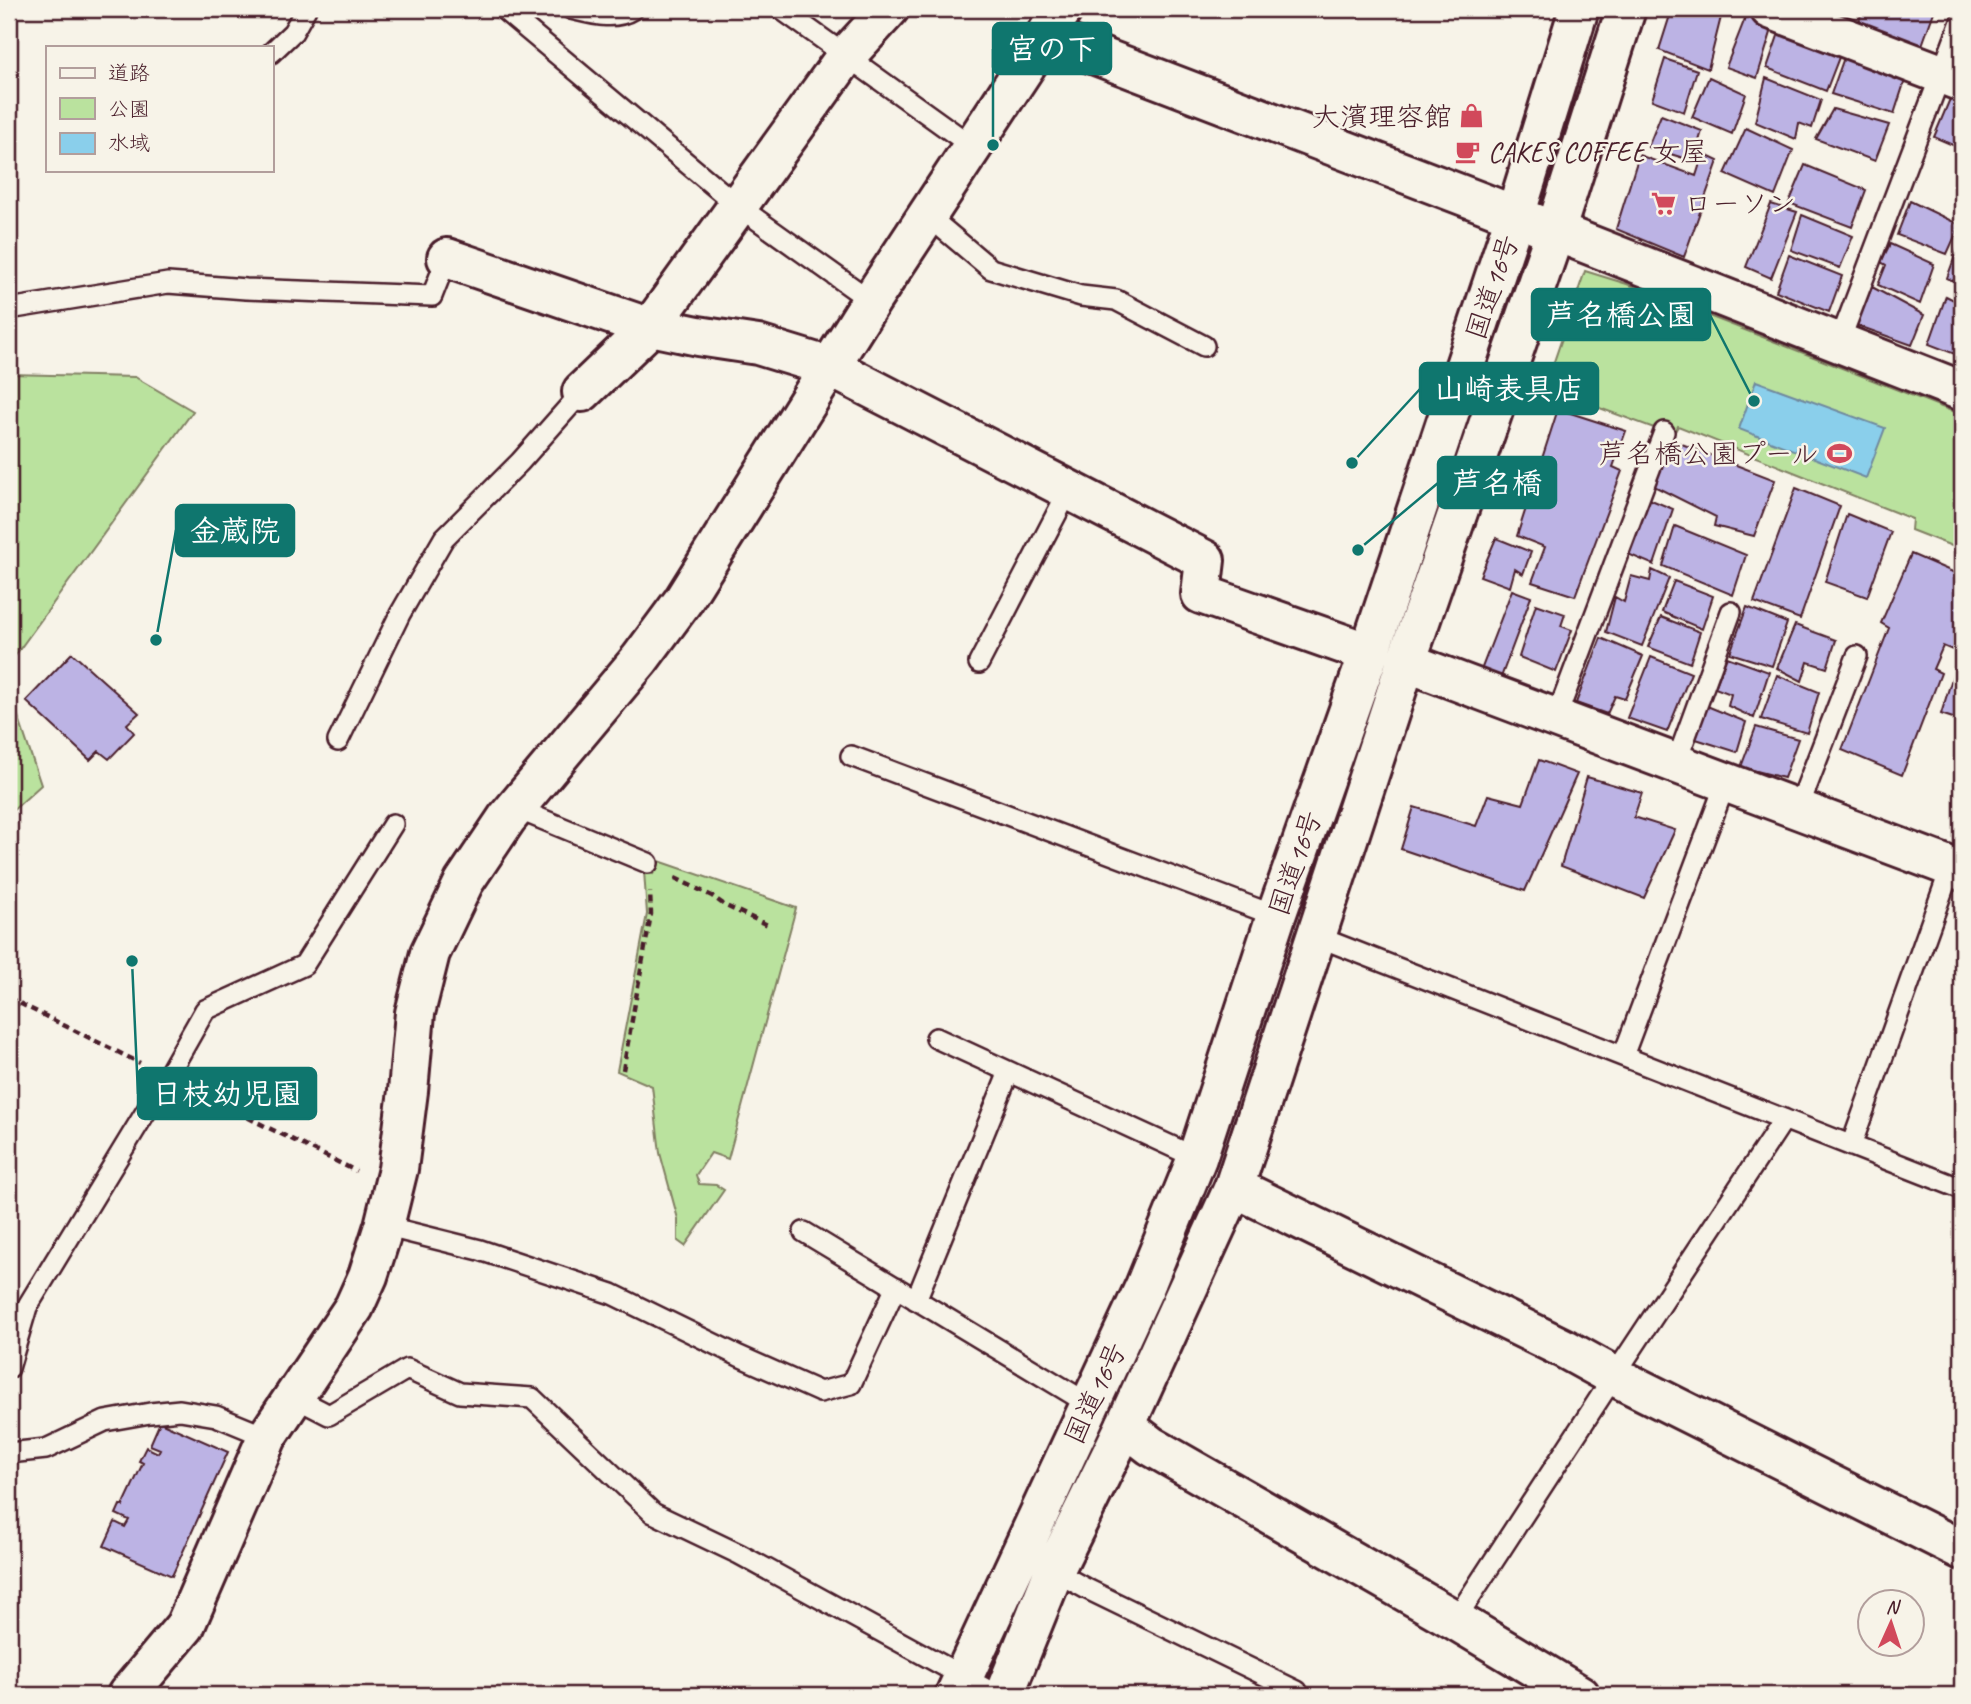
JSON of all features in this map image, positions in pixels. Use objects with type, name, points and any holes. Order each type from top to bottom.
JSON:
[{"type":"main road","points":[[582,392],[652,326],[846,56],[889,9]]},
{"type":"main road","name":"国道16号","points":[[960,1686],[1145,1286],[1197,1158],[1276,916],[1515,216],[1579,9]]},
{"type":"main road","name":"国道16号","points":[[1004,1695],[1054,1571],[1125,1426],[1234,1187],[1406,662],[1555,232],[1626,9]]},
{"type":"main road","points":[[1770,9],[1951,78]]},
{"type":"main road","points":[[128,1695],[185,1626],[267,1437],[354,1307],[368,1276],[398,1169],[415,1013],[430,953],[464,882],[515,808],[640,659],[683,601],[871,301],[1054,22],[1515,216],[1962,391]]},
{"type":"main road","points":[[447,258],[636,323],[758,345],[830,367],[1205,560],[1201,594],[1368,653]]},
{"type":"main road","points":[[1406,662],[1956,869]]},
{"type":"main road","points":[[1234,1187],[1553,1343],[1962,1550]]},
{"type":"main road","points":[[1125,1426],[1152,1446],[1580,1695]]},
{"type":"lane","points":[[273,51],[293,32],[306,9]]},
{"type":"lane","points":[[503,9],[738,206],[871,301]]},
{"type":"lane","points":[[570,9],[599,16],[624,15],[634,9]]},
{"type":"lane","points":[[781,9],[973,147]]},
{"type":"lane","points":[[1839,343],[1951,78],[1962,19]]},
{"type":"lane","points":[[928,216],[991,269],[1081,296],[1116,300],[1204,346]]},
{"type":"lane","points":[[9,309],[168,283],[246,289],[432,296],[447,258]]},
{"type":"lane","points":[[338,741],[400,614],[444,538],[520,462],[582,392]]},
{"type":"lane","points":[[1556,718],[1664,432]]},
{"type":"lane","points":[[979,663],[1069,491]]},
{"type":"lane","points":[[1676,763],[1731,612]]},
{"type":"lane","points":[[1798,809],[1857,656]]},
{"type":"lane","points":[[851,756],[1276,916]]},
{"type":"lane","points":[[1623,1056],[1726,782]]},
{"type":"lane","points":[[515,808],[648,863]]},
{"type":"lane","points":[[9,1368],[27,1307],[205,1010],[304,965],[393,824]]},
{"type":"lane","points":[[1851,1146],[1956,869]]},
{"type":"lane","points":[[1317,936],[1962,1189]]},
{"type":"lane","points":[[936,1038],[1197,1158]]},
{"type":"lane","points":[[916,1300],[1009,1072]]},
{"type":"lane","points":[[1455,1620],[1784,1119]]},
{"type":"lane","points":[[384,1226],[480,1250],[612,1294],[820,1392],[851,1384],[896,1287]]},
{"type":"lane","points":[[804,1232],[1089,1404]]},
{"type":"lane","points":[[294,1397],[329,1415],[407,1369],[460,1393],[532,1398],[653,1513],[739,1554],[960,1686],[997,1695]]},
{"type":"lane","points":[[9,1453],[46,1450],[105,1421],[180,1410],[216,1416],[267,1437]]},
{"type":"lane","points":[[1054,1571],[1297,1692]]},
{"type":"path","points":[[623,1070],[652,914],[648,863]]},
{"type":"path","points":[[695,887],[726,906],[770,926]]},
{"type":"path","points":[[9,998],[393,1189]]},
{"type":"green space","points":[[1585,271],[1627,284],[1962,415],[1962,550],[1911,530],[1912,519],[1678,426],[1673,435],[1545,388]]},
{"type":"green space","points":[[9,374],[135,377],[193,411],[9,664]]},
{"type":"green space","points":[[9,689],[41,785],[9,814]]},
{"type":"green space","points":[[659,861],[796,908],[728,1159],[711,1153],[696,1175],[699,1184],[716,1185],[724,1190],[685,1246],[678,1241],[678,1219],[660,1153],[652,1086],[617,1071],[647,914],[644,871],[653,874]]},
{"type":"water","name":"芦名橋公園プール","points":[[1756,381],[1885,428],[1866,478],[1739,429]]},
{"type":"building","points":[[1672,9],[1723,9],[1708,69],[1659,50]]},
{"type":"building","points":[[1863,9],[1935,9],[1921,48],[1858,24]]},
{"type":"building","points":[[1746,16],[1773,26],[1757,78],[1726,67]]},
{"type":"building","points":[[1781,27],[1841,52],[1826,91],[1767,68]]},
{"type":"building","points":[[1846,52],[1907,74],[1894,114],[1831,94]]},
{"type":"building","points":[[1665,59],[1697,70],[1684,112],[1652,100]]},
{"type":"building","points":[[1709,77],[1746,94],[1732,134],[1692,117]]},
{"type":"building","points":[[1766,78],[1821,100],[1812,128],[1799,123],[1796,139],[1755,122]]},
{"type":"building","points":[[1952,94],[1962,98],[1962,149],[1934,137]]},
{"type":"building","points":[[1833,109],[1889,125],[1875,161],[1816,139]]},
{"type":"building","points":[[1661,115],[1702,131],[1693,161],[1648,147]]},
{"type":"building","points":[[1746,128],[1793,150],[1775,196],[1725,174]]},
{"type":"building","points":[[1703,154],[1718,161],[1684,257],[1616,229],[1639,155],[1696,176]]},
{"type":"building","points":[[1805,165],[1866,190],[1852,227],[1789,203]]},
{"type":"building","points":[[1910,201],[1960,225],[1947,254],[1897,235]]},
{"type":"building","points":[[1771,204],[1797,212],[1771,278],[1746,267]]},
{"type":"building","points":[[1802,215],[1853,236],[1840,268],[1791,250]]},
{"type":"building","points":[[1962,237],[1962,285],[1947,278]]},
{"type":"building","points":[[1890,244],[1934,264],[1920,304],[1878,285],[1886,265],[1881,262]]},
{"type":"building","points":[[1789,255],[1842,276],[1829,312],[1776,291]]},
{"type":"building","points":[[1872,287],[1924,315],[1912,345],[1856,325]]},
{"type":"building","points":[[1946,296],[1962,304],[1962,339],[1955,354],[1929,344]]},
{"type":"building","points":[[1558,409],[1626,431],[1613,467],[1622,471],[1575,596],[1532,582],[1545,547],[1517,536]]},
{"type":"building","points":[[1674,441],[1775,480],[1754,536],[1714,526],[1716,517],[1652,485]]},
{"type":"building","points":[[1796,488],[1840,506],[1800,619],[1754,602]]},
{"type":"building","points":[[1649,499],[1673,509],[1654,565],[1628,554]]},
{"type":"building","points":[[1847,514],[1891,532],[1867,597],[1825,582]]},
{"type":"building","points":[[1675,526],[1746,555],[1733,595],[1663,566]]},
{"type":"building","points":[[1496,538],[1531,552],[1523,574],[1515,569],[1510,587],[1480,576]]},
{"type":"building","points":[[1911,554],[1962,576],[1962,654],[1943,646],[1933,669],[1941,673],[1902,775],[1842,750],[1889,628],[1881,623]]},
{"type":"building","points":[[1652,570],[1669,578],[1642,646],[1606,632],[1615,597],[1624,602],[1631,576],[1650,581]]},
{"type":"building","points":[[1674,581],[1713,596],[1702,629],[1662,612]]},
{"type":"building","points":[[1512,590],[1531,597],[1500,680],[1480,673]]},
{"type":"building","points":[[1536,604],[1565,614],[1561,626],[1572,630],[1556,672],[1519,657]]},
{"type":"building","points":[[1747,607],[1787,623],[1772,666],[1730,653]]},
{"type":"building","points":[[1661,617],[1700,632],[1690,663],[1648,647]]},
{"type":"building","points":[[1795,625],[1836,640],[1827,668],[1808,662],[1802,681],[1777,668]]},
{"type":"building","points":[[1601,638],[1643,656],[1625,699],[1615,696],[1607,714],[1576,703]]},
{"type":"building","points":[[72,653],[139,713],[127,724],[134,733],[109,759],[99,751],[90,760],[26,701]]},
{"type":"building","points":[[1651,657],[1691,673],[1667,732],[1627,718]]},
{"type":"building","points":[[1727,657],[1769,672],[1754,718],[1728,706],[1731,694],[1715,688]]},
{"type":"building","points":[[1777,675],[1819,692],[1807,733],[1761,719]]},
{"type":"building","points":[[1953,675],[1962,679],[1962,721],[1941,714]]},
{"type":"building","points":[[1707,706],[1746,722],[1737,752],[1696,739]]},
{"type":"building","points":[[1756,727],[1798,739],[1784,778],[1741,767]]},
{"type":"building","points":[[1539,760],[1577,774],[1525,891],[1401,849],[1414,807],[1476,826],[1488,795],[1523,804]]},
{"type":"building","points":[[1587,777],[1642,793],[1634,817],[1675,830],[1644,898],[1561,866]]},
{"type":"building","points":[[160,1422],[228,1452],[172,1576],[104,1546],[115,1522],[125,1527],[129,1520],[116,1514],[120,1505],[123,1506],[143,1463],[139,1461],[146,1447],[158,1453],[160,1449],[150,1445]]},
{"type":"place","name":"大濱理容館","points":[[1472,116]]},
{"type":"place","name":"宮の下","points":[[993,145]]},
{"type":"place","name":"CAKES COFFEE 女屋","points":[[1468,151]]},
{"type":"place","name":"ローソン","points":[[1664,203]]},
{"type":"place","name":"芦名橋公園","points":[[1754,401]]},
{"type":"place","name":"芦名橋公園プール","points":[[1839,453]]},
{"type":"place","name":"山崎表具店","points":[[1352,463]]},
{"type":"place","name":"芦名橋","points":[[1358,550]]},
{"type":"place","name":"金蔵院","points":[[156,640]]},
{"type":"place","name":"日枝幼児園","points":[[132,961]]}]
